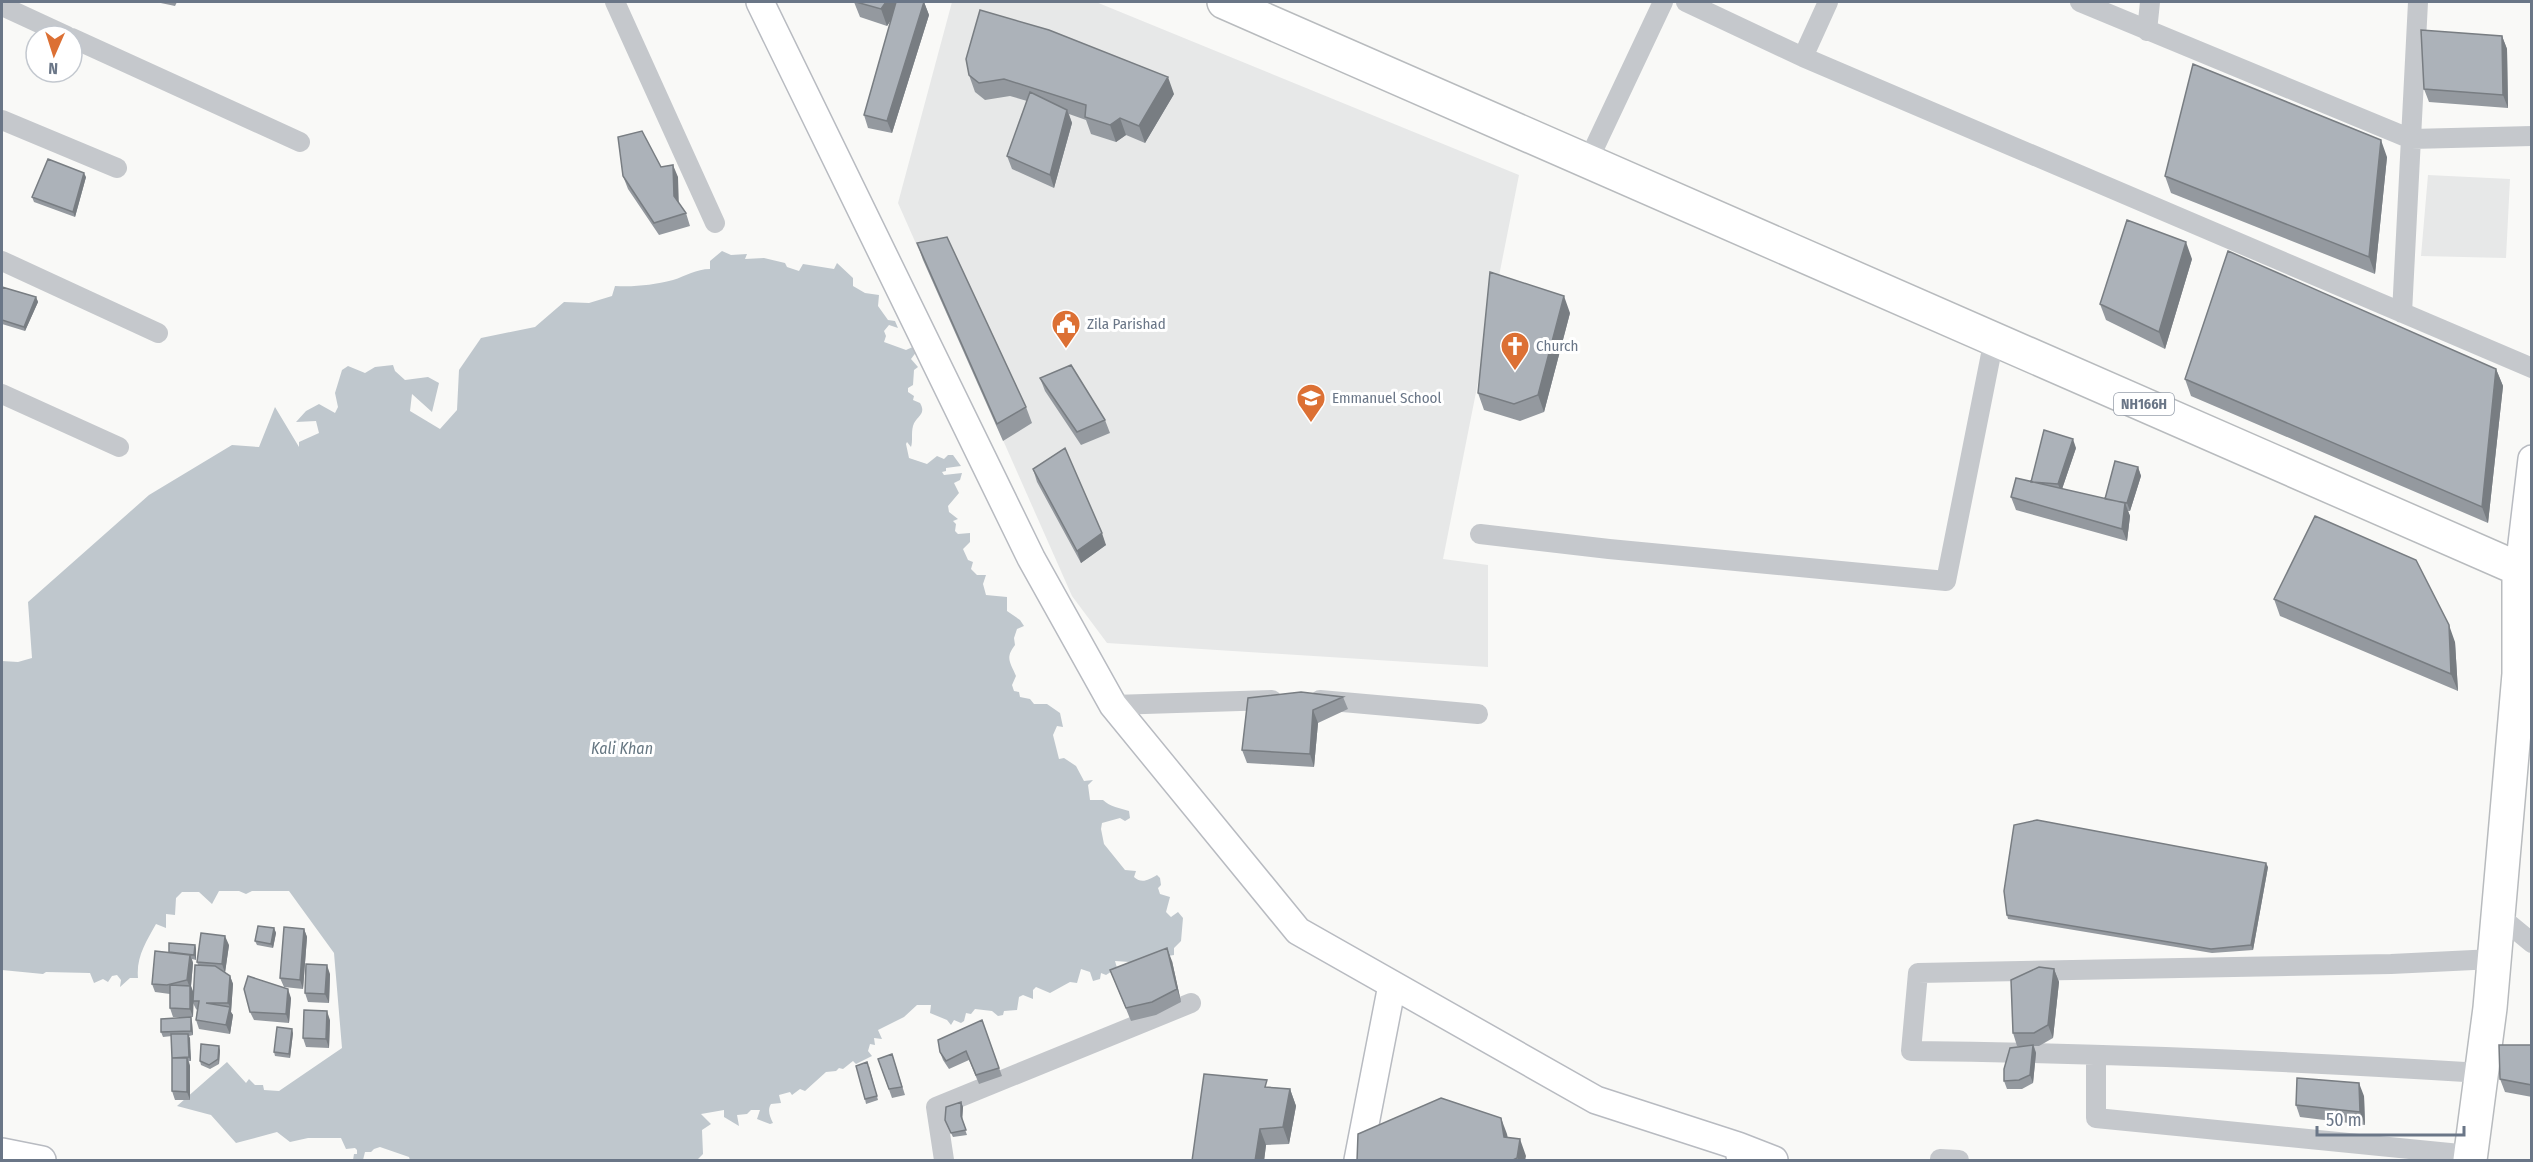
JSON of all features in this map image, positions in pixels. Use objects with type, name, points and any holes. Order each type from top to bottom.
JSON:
[{"type":"highway","name":"NH166H","points":[[1224,2],[2525,569]]},
{"type":"highway","points":[[2470,1158],[2494,959],[2519,674],[2525,569]]},
{"type":"main road","points":[[760,2],[1031,558],[1113,705],[1298,931],[1596,1100],[1740,1153],[1774,1161]]},
{"type":"main road","points":[[2525,569],[2531,471]]},
{"type":"main road","points":[[1358,1161],[1392,985]]},
{"type":"main road","points":[[2,1152],[42,1161]]},
{"type":"street","points":[[615,2],[715,223]]},
{"type":"street","points":[[1588,161],[1663,2]]},
{"type":"street","points":[[1686,2],[1803,57],[2532,368]]},
{"type":"street","points":[[1803,57],[1828,2]]},
{"type":"street","points":[[2080,2],[2411,139],[2532,136]]},
{"type":"street","points":[[2147,31],[2151,2]]},
{"type":"street","points":[[2402,313],[2418,2]]},
{"type":"street","points":[[2,6],[41,24]]},
{"type":"street","points":[[84,43],[300,142]]},
{"type":"street","points":[[2,120],[117,168]]},
{"type":"street","points":[[2,261],[158,333]]},
{"type":"street","points":[[1480,534],[1609,549],[1946,581],[1994,339]]},
{"type":"street","points":[[2,393],[120,447]]},
{"type":"street","points":[[1113,705],[1307,699],[1478,714]]},
{"type":"street","points":[[2498,915],[2532,943]]},
{"type":"street","points":[[2482,1073],[2310,1062],[1911,1051],[1918,973],[2391,964],[2494,959]]},
{"type":"street","points":[[944,1161],[936,1107],[1191,1003]]},
{"type":"street","points":[[2096,1055],[2096,1118],[2470,1158]]},
{"type":"shaded area","points":[[952,2],[1096,2],[1519,175],[1443,559],[1488,565],[1488,667],[1107,643],[1072,596],[898,203]]},
{"type":"shaded area","points":[[2428,175],[2510,179],[2506,258],[2421,256]]},
{"type":"water","name":"Kali Khan","points":[[722,251],[731,255],[747,254],[745,259],[764,258],[785,263],[787,267],[799,271],[803,264],[834,269],[837,263],[853,278],[853,286],[865,293],[879,295],[878,306],[888,320],[895,321],[898,328],[889,325],[884,331],[886,336],[884,342],[906,350],[915,346],[917,351],[911,359],[918,367],[914,370],[913,385],[908,388],[908,392],[914,396],[913,400],[920,403],[922,413],[913,426],[911,447],[907,442],[906,444],[909,458],[927,464],[937,456],[944,459],[948,455],[953,455],[961,466],[946,468],[946,471],[942,472],[944,475],[962,473],[960,480],[954,483],[959,493],[948,506],[949,512],[958,519],[953,521],[956,524],[955,531],[958,534],[970,533],[970,542],[963,549],[968,560],[973,562],[971,569],[977,575],[986,575],[983,584],[986,595],[1007,597],[1007,611],[1020,620],[1024,626],[1017,629],[1014,638],[1015,645],[1009,657],[1016,676],[1012,685],[1014,691],[1019,692],[1020,697],[1030,699],[1034,704],[1047,704],[1060,713],[1063,727],[1057,726],[1053,735],[1059,759],[1064,758],[1076,766],[1084,781],[1093,780],[1088,785],[1090,800],[1103,800],[1112,806],[1129,811],[1130,818],[1125,821],[1120,818],[1102,823],[1104,844],[1125,870],[1136,871],[1134,877],[1137,879],[1145,880],[1157,875],[1160,878],[1161,885],[1158,888],[1160,894],[1170,897],[1166,912],[1171,917],[1178,912],[1183,918],[1181,941],[1174,948],[1174,955],[1130,962],[1115,961],[1117,968],[1106,975],[1101,973],[1100,979],[1093,981],[1090,972],[1081,969],[1077,983],[1070,982],[1050,993],[1036,987],[1033,990],[1033,999],[1023,995],[1019,997],[1017,1010],[1004,1011],[1003,1015],[998,1016],[992,1011],[975,1009],[971,1014],[966,1013],[961,1023],[954,1020],[951,1025],[947,1020],[930,1013],[931,1005],[917,1005],[904,1017],[878,1030],[882,1039],[874,1038],[875,1045],[870,1044],[868,1051],[872,1056],[856,1064],[853,1061],[843,1069],[826,1072],[805,1091],[800,1089],[792,1095],[790,1092],[779,1095],[781,1103],[771,1104],[769,1109],[773,1123],[757,1119],[760,1110],[751,1110],[747,1114],[737,1115],[739,1126],[724,1117],[724,1110],[701,1114],[711,1124],[702,1130],[703,1154],[697,1160],[410,1160],[409,1157],[380,1147],[371,1152],[365,1152],[363,1160],[353,1160],[357,1150],[355,1148],[346,1149],[341,1138],[308,1138],[290,1142],[277,1132],[236,1143],[211,1115],[177,1106],[227,1062],[246,1083],[249,1079],[255,1085],[263,1085],[264,1090],[279,1091],[342,1048],[334,953],[289,891],[252,891],[246,894],[239,891],[219,891],[212,904],[199,892],[182,892],[176,898],[175,915],[166,914],[166,928],[156,924],[145,943],[140,956],[138,978],[130,978],[120,987],[121,980],[117,975],[112,976],[108,982],[103,979],[94,983],[90,973],[46,972],[43,974],[2,970],[2,661],[18,662],[32,658],[28,602],[149,495],[232,445],[259,447],[275,407],[299,447],[299,442],[319,433],[316,421],[296,422],[306,411],[319,404],[335,413],[338,407],[335,393],[342,370],[348,366],[365,373],[375,367],[393,365],[395,371],[405,380],[428,377],[439,383],[432,412],[412,394],[410,411],[440,429],[457,410],[459,370],[481,338],[535,327],[564,302],[589,303],[612,296],[615,286],[658,283],[710,269],[710,261]]},
{"type":"building","points":[[856,2],[886,2],[881,9]]},
{"type":"building","points":[[896,2],[924,2],[887,121],[864,115]]},
{"type":"building","points":[[980,10],[1049,30],[1168,77],[1139,126],[1120,118],[1110,125],[1085,117],[1086,105],[1004,79],[979,83],[969,75],[966,59]]},
{"type":"building","points":[[2421,30],[2502,36],[2503,95],[2424,89]]},
{"type":"building","points":[[2193,64],[2381,140],[2369,257],[2165,176]]},
{"type":"building","points":[[1030,92],[1067,110],[1050,175],[1007,156]]},
{"type":"building","points":[[642,131],[661,167],[673,165],[674,196],[686,213],[654,223],[623,176],[618,137]]},
{"type":"building","points":[[48,159],[84,173],[73,212],[32,197]]},
{"type":"building","points":[[2127,220],[2186,242],[2159,332],[2100,304]]},
{"type":"building","points":[[947,237],[1026,407],[997,424],[917,243]]},
{"type":"building","points":[[2228,251],[2496,369],[2482,507],[2185,379]]},
{"type":"building","points":[[1490,272],[1564,296],[1538,395],[1514,404],[1478,393]]},
{"type":"building","points":[[2,287],[36,297],[24,327],[2,320]]},
{"type":"building","points":[[1071,365],[1105,420],[1077,432],[1040,378]]},
{"type":"building","points":[[2044,430],[2073,439],[2058,484],[2031,482]]},
{"type":"building","points":[[1065,448],[1102,533],[1077,551],[1033,469]]},
{"type":"building","points":[[2115,461],[2138,467],[2127,503],[2105,499]]},
{"type":"building","points":[[2016,478],[2125,503],[2122,529],[2011,497]]},
{"type":"building","points":[[2315,516],[2416,560],[2449,625],[2451,674],[2274,599]]},
{"type":"building","points":[[1301,692],[1343,697],[1313,710],[1310,754],[1242,750],[1248,698]]},
{"type":"building","points":[[2037,820],[2266,863],[2251,945],[2211,949],[2007,915],[2004,891],[2014,825]]},
{"type":"building","points":[[258,926],[274,928],[271,944],[255,941]]},
{"type":"building","points":[[284,927],[304,929],[300,980],[280,978]]},
{"type":"building","points":[[201,933],[225,936],[222,964],[197,962]]},
{"type":"building","points":[[169,943],[195,945],[194,955],[169,952]]},
{"type":"building","points":[[1167,948],[1177,989],[1152,1002],[1126,1008],[1110,970]]},
{"type":"building","points":[[155,951],[190,955],[187,980],[167,985],[152,984]]},
{"type":"building","points":[[306,964],[327,965],[325,994],[305,993]]},
{"type":"building","points":[[195,965],[215,966],[230,976],[228,1003],[206,1003],[230,1007],[226,1025],[196,1020],[199,1001],[193,1001]]},
{"type":"building","points":[[2039,967],[2054,969],[2048,1025],[2034,1033],[2013,1033],[2011,980]]},
{"type":"building","points":[[248,976],[288,989],[286,1014],[250,1012],[244,989]]},
{"type":"building","points":[[170,985],[190,986],[190,1009],[170,1008]]},
{"type":"building","points":[[304,1010],[327,1011],[326,1039],[303,1038]]},
{"type":"building","points":[[191,1017],[191,1031],[161,1032],[161,1019]]},
{"type":"building","points":[[982,1020],[999,1068],[976,1075],[966,1051],[946,1061],[940,1052],[938,1040]]},
{"type":"building","points":[[277,1027],[292,1029],[289,1054],[274,1052]]},
{"type":"building","points":[[171,1034],[188,1034],[189,1057],[172,1058]]},
{"type":"building","points":[[201,1044],[219,1046],[218,1059],[209,1065],[200,1061]]},
{"type":"building","points":[[2033,1045],[2030,1075],[2019,1080],[2004,1081],[2004,1069],[2010,1048]]},
{"type":"building","points":[[2499,1045],[2532,1045],[2532,1085],[2500,1079]]},
{"type":"building","points":[[892,1054],[902,1087],[889,1089],[878,1059]]},
{"type":"building","points":[[172,1058],[187,1058],[187,1092],[172,1091]]},
{"type":"building","points":[[867,1062],[877,1096],[865,1099],[856,1066]]},
{"type":"building","points":[[1204,1074],[1267,1080],[1265,1087],[1290,1089],[1283,1127],[1260,1129],[1255,1161],[1192,1161]]},
{"type":"building","points":[[2297,1078],[2359,1083],[2360,1112],[2296,1105]]},
{"type":"building","points":[[1441,1098],[1501,1118],[1504,1137],[1520,1139],[1517,1158],[1511,1161],[1357,1161],[1358,1134]]},
{"type":"building","points":[[961,1102],[961,1116],[966,1130],[951,1133],[945,1120],[946,1107]]},
{"type":"place","name":"Zila Parishad","points":[[1066,350]]},
{"type":"place","name":"Church","points":[[1515,372]]},
{"type":"place","name":"Emmanuel School","points":[[1311,424]]}]
